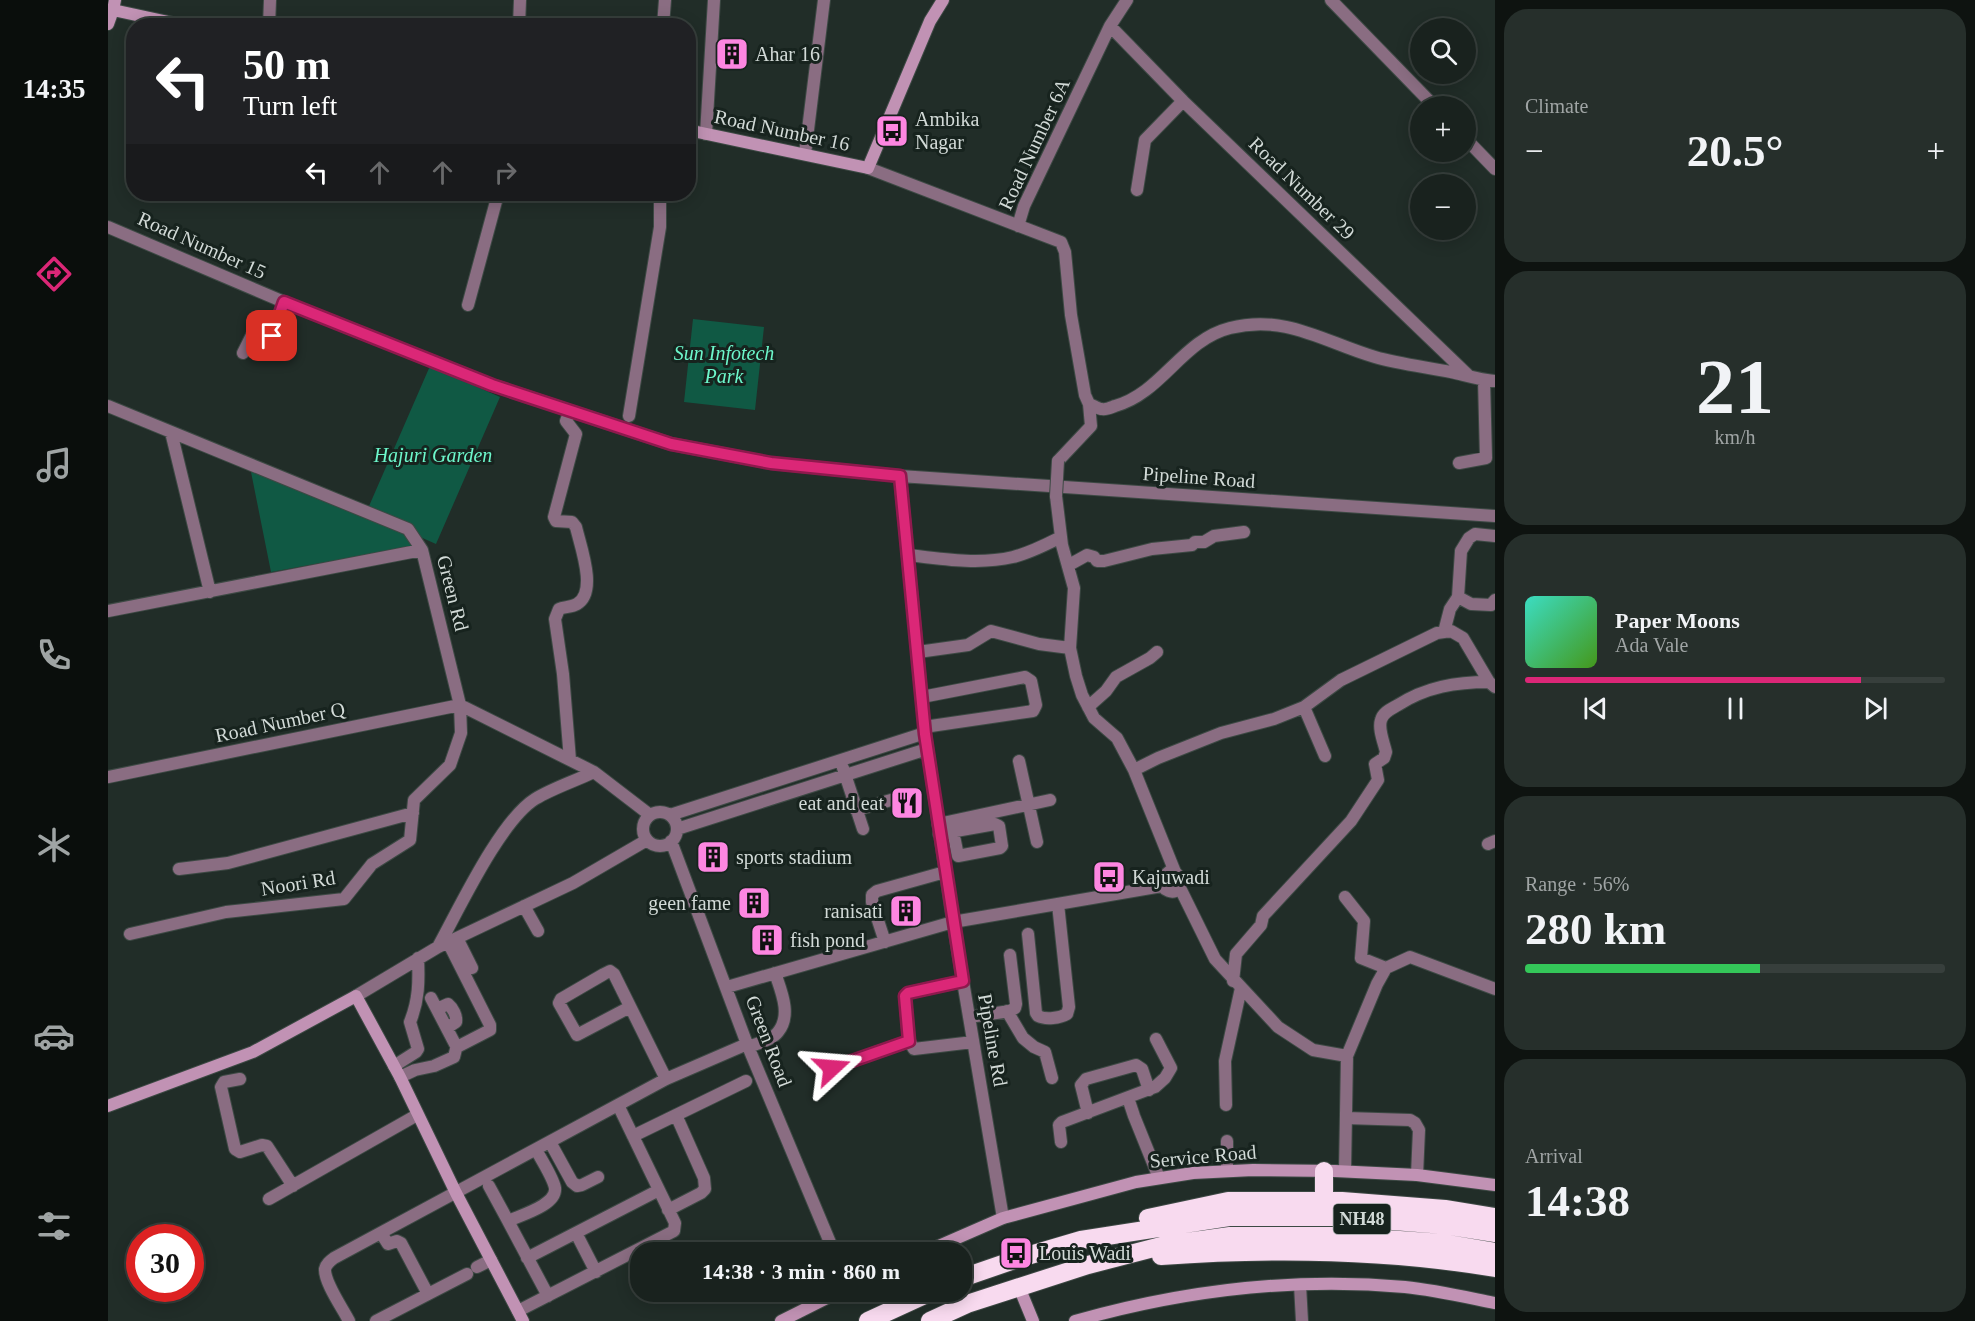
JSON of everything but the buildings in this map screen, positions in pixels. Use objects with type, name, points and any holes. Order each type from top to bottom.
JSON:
[{"type":"highway","points":[[1324,1171],[1324,1202]]},
{"type":"highway","points":[[1081,1240],[1157,1215],[1228,1201],[1324,1202],[1445,1209],[1495,1217]]},
{"type":"highway","name":"NH48","points":[[972,1275],[1081,1240],[1229,1217],[1342,1217],[1444,1225],[1495,1233]]},
{"type":"highway","name":"NH48","points":[[930,1321],[967,1304],[1088,1265],[1165,1245],[1230,1236],[1342,1236],[1443,1243],[1495,1252]]},
{"type":"highway","points":[[1088,1265],[1230,1251],[1331,1251],[1442,1259],[1495,1268]]},
{"type":"highway","points":[[868,1321],[909,1302]]},
{"type":"street","points":[[269,18],[270,0]]},
{"type":"street","points":[[519,18],[520,0]]},
{"type":"street","points":[[664,18],[665,0]]},
{"type":"street","points":[[706,134],[714,0]]},
{"type":"street","points":[[805,154],[824,0]]},
{"type":"street","points":[[868,168],[930,21],[943,0]]},
{"type":"street","name":"Road Number 6A","points":[[868,168],[1018,226],[1024,206],[1110,26],[1127,0]]},
{"type":"street","points":[[1331,0],[1424,96]]},
{"type":"street","points":[[108,24],[114,5],[159,18]]},
{"type":"street","name":"Road Number 29","points":[[1110,26],[1183,101],[1468,375]]},
{"type":"street","points":[[1137,190],[1145,140],[1183,101]]},
{"type":"street","name":"Road Number 16","points":[[696,132],[868,168]]},
{"type":"street","points":[[1476,149],[1495,169]]},
{"type":"street","points":[[468,305],[496,201]]},
{"type":"street","points":[[629,416],[660,227],[660,201]]},
{"type":"street","points":[[1018,226],[1055,239],[1064,246],[1075,337],[1085,395],[1089,404],[1092,426],[1058,461],[1056,496],[1061,537],[1074,588],[1070,648],[1076,676],[1088,707],[1094,718],[1117,738],[1134,770],[1175,872],[1182,879],[1180,888],[1215,959],[1278,1028],[1314,1050],[1347,1056]]},
{"type":"street","name":"Road Number 15","points":[[108,227],[284,302],[492,385],[671,444],[771,463],[900,476]]},
{"type":"street","points":[[243,353],[252,335],[272,336],[284,302]]},
{"type":"street","points":[[1089,404],[1102,410],[1126,403],[1150,388],[1191,348],[1206,337],[1230,328],[1258,324],[1280,325],[1314,333],[1374,357],[1490,381],[1486,458],[1459,463]]},
{"type":"street","name":"Green Rd","points":[[108,406],[408,529],[422,550],[460,705]]},
{"type":"street","points":[[570,411],[566,422],[576,434],[554,517],[556,521],[572,522],[576,527],[587,572],[586,594],[576,604],[558,609],[555,619],[563,674],[570,760]]},
{"type":"street","points":[[171,432],[210,592]]},
{"type":"street","name":"Pipeline Road","points":[[900,476],[1495,516]]},
{"type":"street","name":"Pipeline Rd","points":[[900,476],[924,730],[953,922],[1003,1218]]},
{"type":"street","points":[[1069,565],[1087,555],[1094,557],[1097,561],[1104,561],[1152,549],[1192,545],[1214,536],[1244,532]]},
{"type":"street","points":[[1443,632],[1450,609],[1458,597],[1461,551],[1469,538],[1475,534],[1495,536]]},
{"type":"street","points":[[909,555],[990,560],[1012,557],[1034,550],[1061,537]]},
{"type":"street","points":[[961,560],[963,556],[978,555],[979,547]]},
{"type":"street","points":[[108,611],[422,550]]},
{"type":"street","points":[[1458,597],[1471,603],[1491,605],[1495,600]]},
{"type":"street","points":[[918,652],[968,645],[991,631],[1039,644],[1070,648]]},
{"type":"street","points":[[1134,770],[1158,758],[1221,734],[1304,707],[1341,680],[1437,633],[1451,631],[1463,638],[1492,684]]},
{"type":"street","points":[[1088,707],[1106,691],[1116,678],[1157,652]]},
{"type":"street","points":[[670,815],[676,824],[676,835],[671,842],[663,846],[647,840],[644,835],[644,824],[650,815],[660,812],[670,815],[924,730],[1034,711],[1036,705],[1031,681],[1024,677],[922,697]]},
{"type":"street","points":[[1226,1105],[1225,1061],[1237,984],[1236,954],[1261,925],[1263,916],[1351,821],[1372,791],[1378,780],[1375,764],[1384,758],[1386,752],[1379,723],[1383,714],[1406,700],[1438,686],[1463,682],[1492,684]]},
{"type":"street","points":[[460,705],[594,772],[650,815]]},
{"type":"street","name":"Road Number Q","points":[[108,777],[460,705]]},
{"type":"street","name":"Noori Rd","points":[[130,934],[226,912],[344,899],[372,864],[410,840],[414,800],[450,765],[461,733],[460,705]]},
{"type":"street","points":[[1304,707],[1325,756]]},
{"type":"street","points":[[676,828],[927,749]]},
{"type":"street","points":[[840,760],[863,830]]},
{"type":"street","points":[[1019,761],[1037,842]]},
{"type":"street","points":[[447,942],[492,850],[517,814],[534,800],[594,772]]},
{"type":"street","points":[[856,810],[898,798]]},
{"type":"street","points":[[939,829],[1050,800]]},
{"type":"street","points":[[179,869],[228,863],[413,813]]},
{"type":"street","points":[[939,829],[953,831]]},
{"type":"street","points":[[108,1106],[253,1052],[356,996],[447,942],[573,883],[647,840]]},
{"type":"street","name":"Green Road","points":[[671,842],[748,1045],[830,1242]]},
{"type":"street","points":[[885,942],[872,902],[872,895],[877,891],[945,872]]},
{"type":"street","points":[[1175,872],[1165,874],[1162,878],[1162,886],[1168,892],[1180,888]]},
{"type":"street","points":[[727,987],[953,922],[1162,886]]},
{"type":"street","points":[[1345,897],[1364,921],[1361,958],[1386,968]]},
{"type":"street","points":[[1029,934],[1036,1013],[1043,1018],[1063,1016],[1067,1014],[1069,1007],[1058,904]]},
{"type":"street","points":[[524,906],[538,931]]},
{"type":"street","points":[[447,942],[472,968]]},
{"type":"street","points":[[447,942],[490,1025],[490,1030],[457,1046]]},
{"type":"street","points":[[969,1017],[1015,1008],[1010,955]]},
{"type":"street","points":[[1345,1171],[1347,1056],[1386,968],[1410,957],[1495,989]]},
{"type":"street","points":[[397,1072],[418,1048],[410,1022],[416,1008],[420,987],[418,958]]},
{"type":"street","points":[[630,1007],[577,1035],[559,1003],[561,999],[610,971],[614,974],[666,1079]]},
{"type":"street","points":[[349,1321],[327,1278],[325,1268],[334,1258],[666,1079],[776,1034],[785,1017],[783,999],[775,973]]},
{"type":"street","points":[[963,981],[908,993],[905,996],[909,1041],[914,1049],[973,1042]]},
{"type":"street","points":[[356,996],[397,1072],[520,1316],[548,1296],[672,1233],[675,1223],[618,1105]]},
{"type":"street","points":[[397,1072],[419,1064],[434,1066],[454,1057],[457,1046],[434,1003]]},
{"type":"street","points":[[1007,1011],[1023,1038],[1045,1052],[1052,1078]]},
{"type":"street","points":[[1061,1142],[1059,1125],[1149,1090],[1166,1078],[1171,1068],[1156,1039]]},
{"type":"street","points":[[832,1068],[909,1041]]},
{"type":"street","points":[[1088,1113],[1081,1085],[1086,1079],[1136,1065],[1142,1069],[1149,1090]]},
{"type":"street","points":[[240,1079],[224,1082],[221,1087],[235,1149],[240,1152],[262,1145],[267,1146],[293,1186]]},
{"type":"street","points":[[633,1136],[746,1080]]},
{"type":"street","points":[[1128,1098],[1159,1178]]},
{"type":"street","points":[[269,1199],[417,1115]]},
{"type":"street","points":[[668,1210],[705,1189],[704,1178],[676,1115]]},
{"type":"street","points":[[1346,1118],[1410,1120],[1415,1123],[1419,1130],[1417,1175]]},
{"type":"street","points":[[1227,1141],[1227,1171]]},
{"type":"street","points":[[550,1142],[572,1182],[582,1185],[598,1177]]},
{"type":"street","points":[[508,1221],[550,1202],[554,1196],[555,1187],[536,1149]]},
{"type":"street","name":"Service Road","points":[[948,1242],[1003,1218],[1136,1182],[1194,1173],[1345,1171],[1417,1175],[1495,1185]]},
{"type":"street","points":[[489,1186],[548,1296]]},
{"type":"street","points":[[527,1258],[659,1190]]},
{"type":"street","points":[[381,1233],[388,1244],[401,1242],[428,1294]]},
{"type":"street","points":[[576,1233],[596,1272]]},
{"type":"street","points":[[376,1321],[491,1260]]},
{"type":"street","points":[[1075,1321],[1124,1307],[1188,1296],[1227,1290],[1300,1285],[1406,1287],[1495,1303]]},
{"type":"street","points":[[1300,1285],[1302,1321]]},
{"type":"street","points":[[1019,1287],[1033,1321]]},
{"type":"street","points":[[781,1321],[819,1302]]},
{"type":"green space","name":"Sun Infotech Park","points":[[693,319],[764,327],[755,410],[684,402]]},
{"type":"green space","name":"Hajuri Garden","points":[[430,366],[500,397],[436,544],[366,513]]},
{"type":"green space","points":[[250,467],[407,535],[414,546],[271,572]]},
{"type":"place","name":"Ahar 16","points":[[732,54]]},
{"type":"place","name":"Ambika Nagar","points":[[892,131]]},
{"type":"place","name":"eat and eat","points":[[907,803]]},
{"type":"place","name":"sports stadium","points":[[713,857]]},
{"type":"place","name":"Kajuwadi","points":[[1109,877]]},
{"type":"place","name":"geen fame","points":[[754,903]]},
{"type":"place","name":"ranisati","points":[[906,911]]},
{"type":"place","name":"fish pond","points":[[767,940]]},
{"type":"place","name":"Louis Wadi","points":[[1016,1253]]},
{"type":"route","points":[[272,336],[284,302],[492,385],[671,444],[771,463],[900,476],[925,734],[963,981],[908,993],[905,996],[909,1041],[832,1068]]}]
